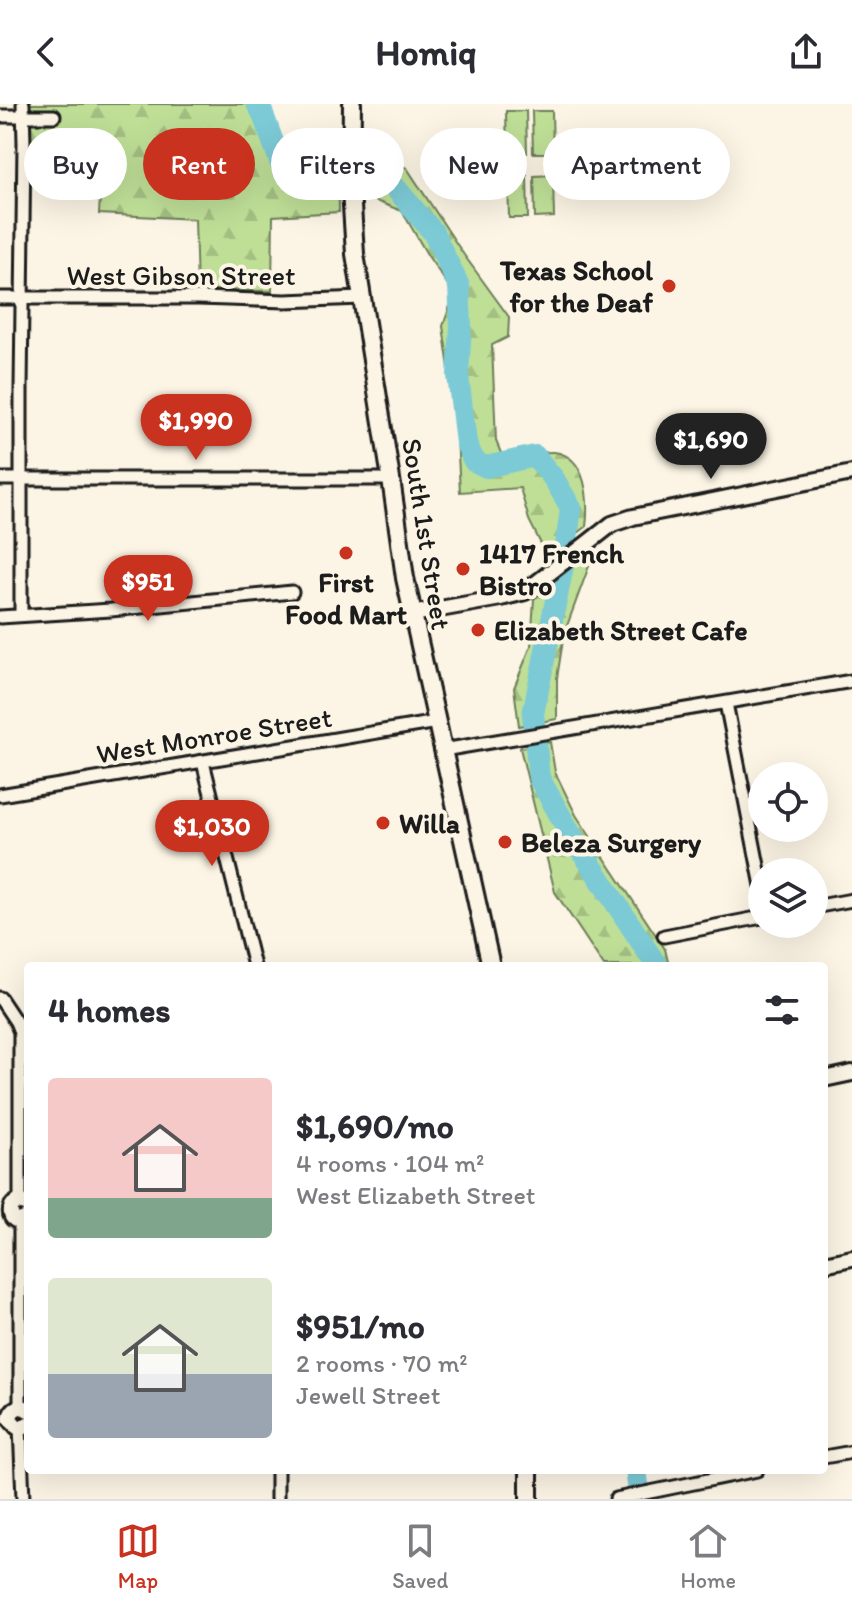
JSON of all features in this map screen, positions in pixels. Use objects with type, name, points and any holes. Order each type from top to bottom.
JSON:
[{"type":"main road","name":"South 1st Street","points":[[352,104],[351,190],[355,254],[405,578],[490,962]]},
{"type":"main road","points":[[529,1474],[529,1499]]},
{"type":"street","points":[[21,615],[23,110]]},
{"type":"street","points":[[0,116],[23,110],[54,116]]},
{"type":"street","name":"West Gibson Street","points":[[0,298],[285,301],[362,298]]},
{"type":"street","points":[[412,614],[525,592],[612,524],[633,517],[852,473]]},
{"type":"street","points":[[0,479],[391,479]]},
{"type":"street","points":[[0,617],[111,610],[292,592]]},
{"type":"street","points":[[443,750],[852,681]]},
{"type":"street","points":[[726,703],[756,858]]},
{"type":"street","name":"West Monroe Street","points":[[0,795],[437,722]]},
{"type":"street","points":[[203,762],[253,962]]},
{"type":"street","points":[[828,904],[852,900]]},
{"type":"street","points":[[664,936],[748,920]]},
{"type":"street","points":[[0,998],[24,1032],[18,1212],[18,1418],[23,1499]]},
{"type":"street","points":[[828,1078],[852,1073]]},
{"type":"street","points":[[828,1263],[852,1258]]},
{"type":"street","points":[[828,1456],[852,1452]]},
{"type":"street","points":[[277,1474],[277,1499]]},
{"type":"street","points":[[619,1499],[738,1474]]},
{"type":"green space","points":[[29,104],[267,104],[275,128],[271,128],[271,200],[339,200],[339,212],[273,216],[272,291],[197,290],[195,219],[99,214],[100,200],[127,200],[127,128],[30,128]]},
{"type":"green space","points":[[506,111],[526,111],[526,128],[506,128]]},
{"type":"green space","points":[[532,111],[552,111],[552,128],[543,128],[543,153],[533,153]]},
{"type":"green space","points":[[404,167],[420,188],[420,200],[428,200],[509,317],[508,337],[492,345],[496,441],[503,458],[554,452],[565,455],[580,471],[586,493],[586,527],[547,556],[529,520],[520,488],[460,492],[456,417],[443,326],[454,294],[402,211],[373,200],[404,200]]},
{"type":"green space","points":[[527,176],[528,218],[509,218],[509,200],[527,200]]},
{"type":"green space","points":[[534,176],[543,176],[543,200],[554,200],[554,217],[535,218]]},
{"type":"green space","points":[[596,547],[564,634],[557,678],[557,719],[519,726],[514,688],[531,646],[534,599]]},
{"type":"green space","points":[[550,742],[555,772],[576,815],[665,949],[668,962],[601,962],[555,892],[520,748]]},
{"type":"waterway","points":[[257,104],[284,172],[300,176],[338,168],[387,178],[433,232],[459,286],[461,325],[458,375],[466,443],[474,461],[486,467],[535,456],[554,479],[571,508],[564,561],[533,714],[539,778],[570,833],[654,962]]},
{"type":"waterway","points":[[637,1474],[640,1499]]},
{"type":"place","name":"Texas School for the Deaf","points":[[669,286]]},
{"type":"place","name":"First Food Mart","points":[[346,553]]},
{"type":"place","name":"1417 French Bistro","points":[[463,569]]},
{"type":"place","name":"Elizabeth Street Cafe","points":[[478,630]]},
{"type":"place","name":"Willa","points":[[383,823]]},
{"type":"place","name":"Beleza Surgery","points":[[505,842]]}]
